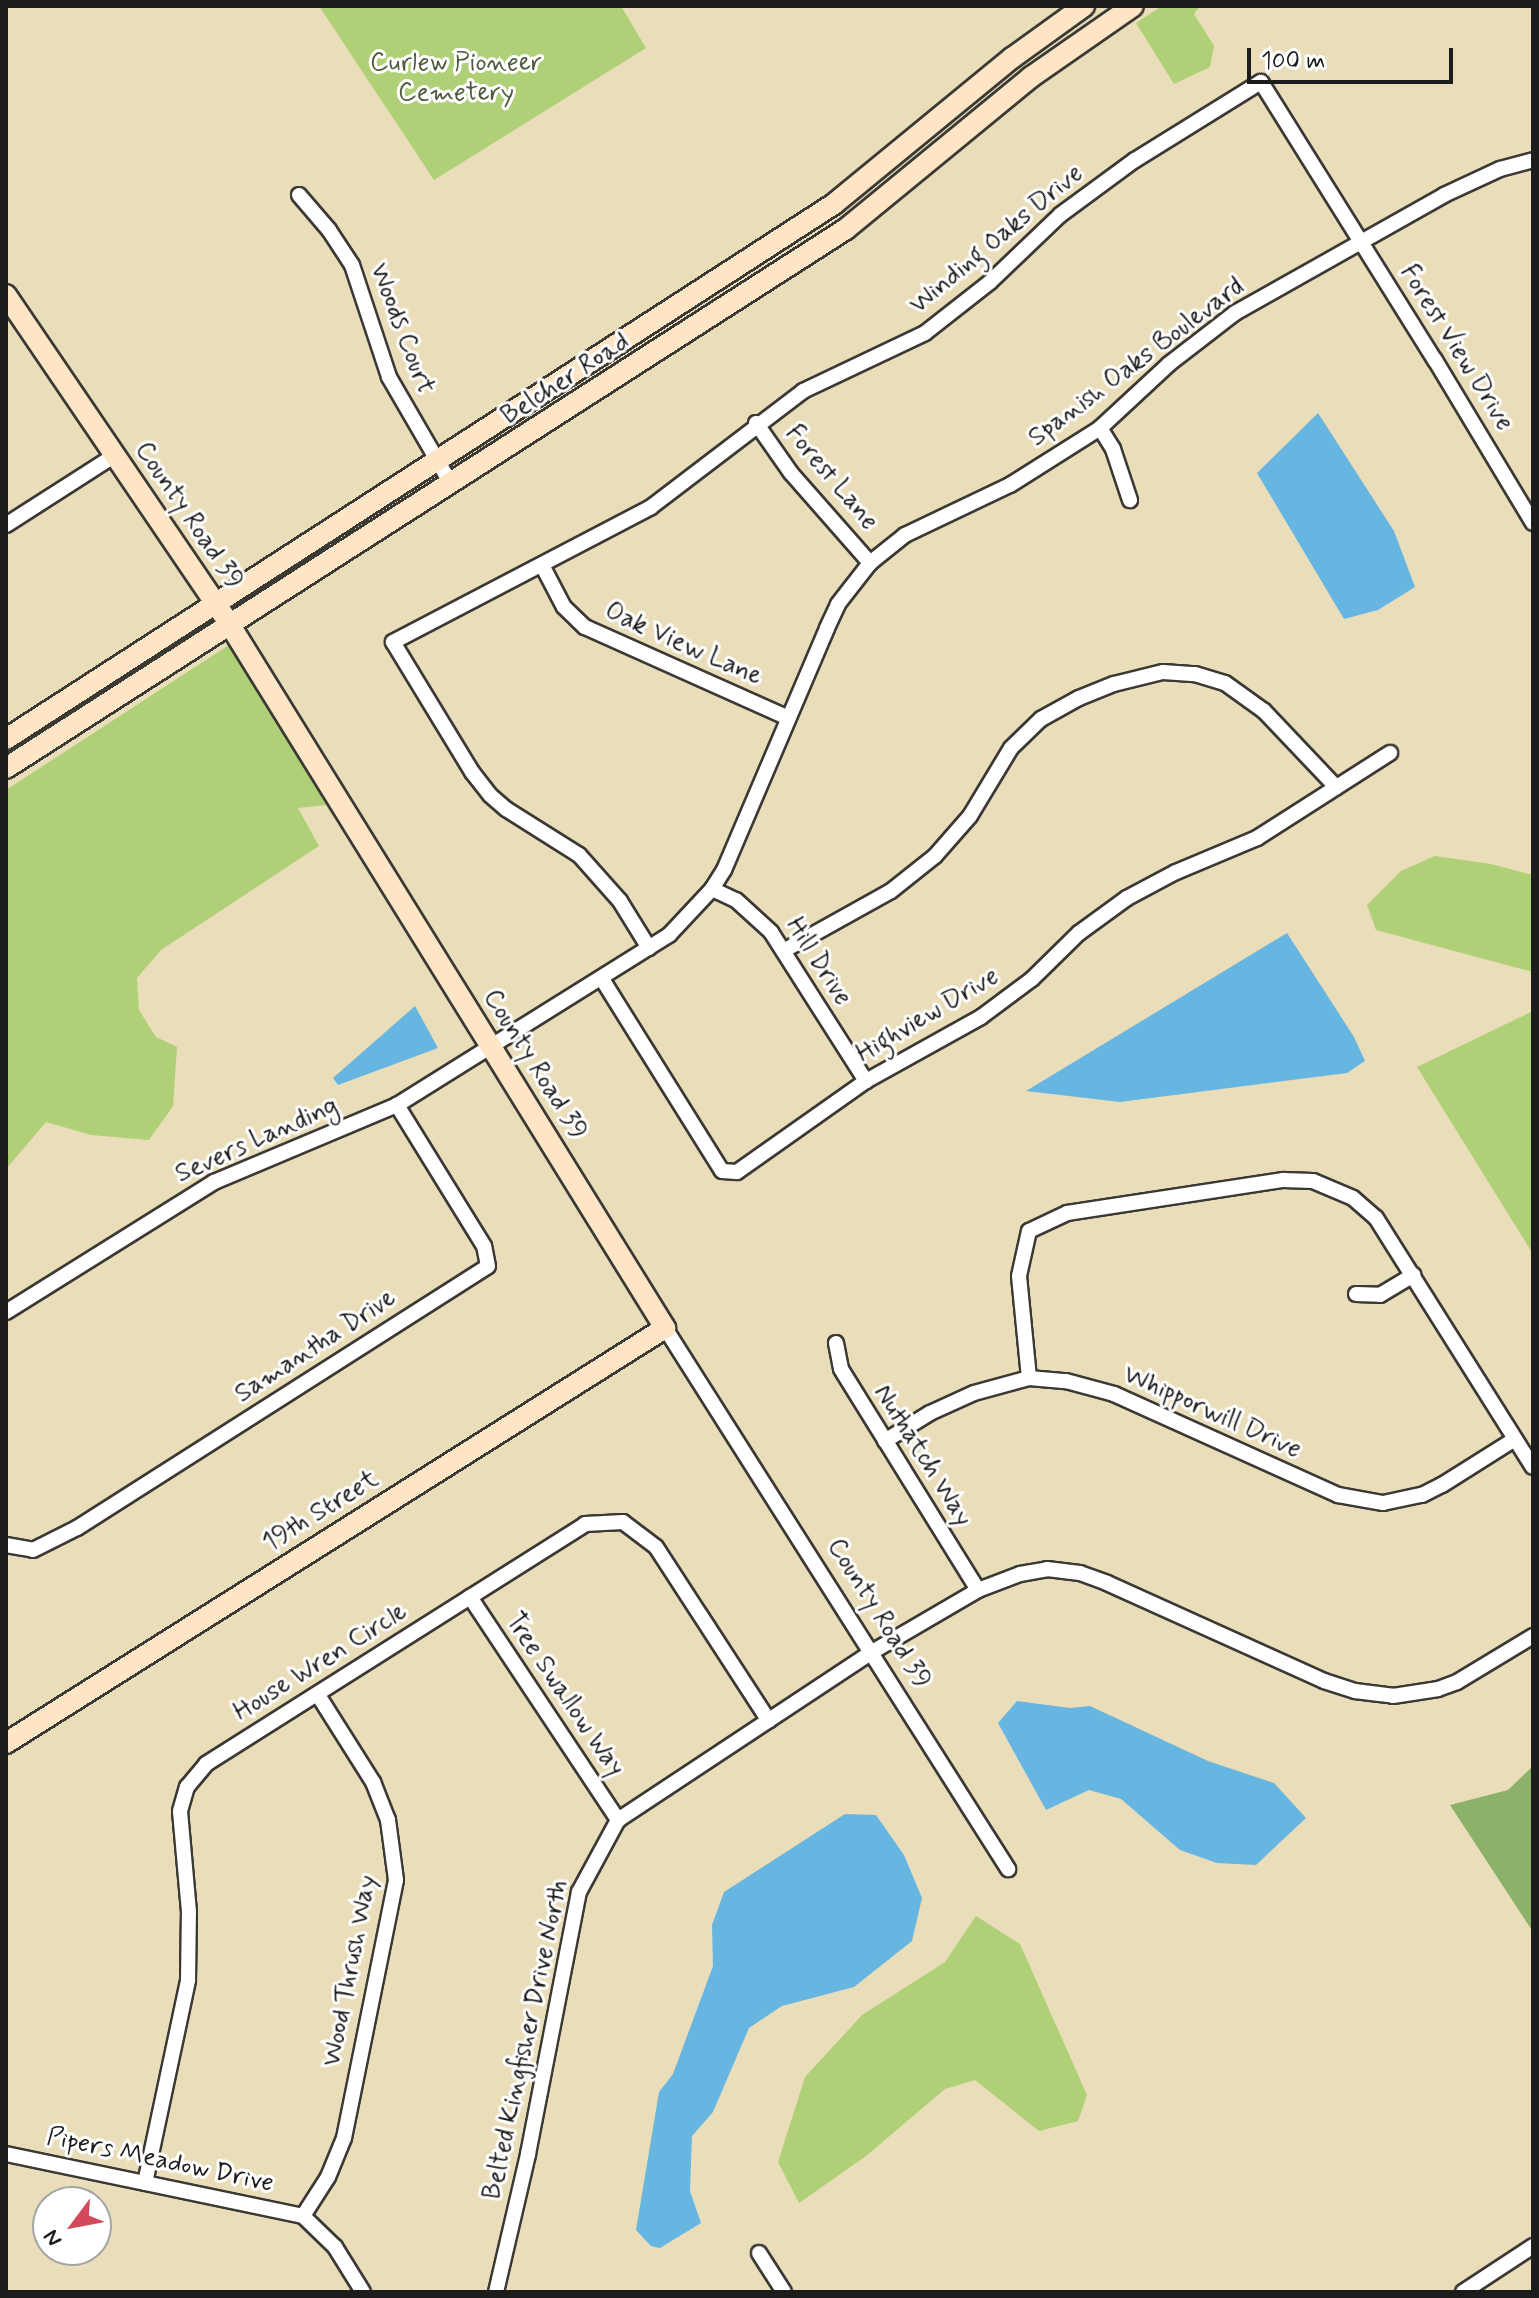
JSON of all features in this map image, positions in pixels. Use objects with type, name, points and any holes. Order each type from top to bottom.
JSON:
[{"type":"main road","name":"Belcher Road","points":[[6,739],[834,204],[1012,58],[1084,6]]},
{"type":"main road","name":"Belcher Road","points":[[6,768],[846,229],[1031,77],[1133,6]]},
{"type":"main road","name":"County Road 39","points":[[6,295],[230,625],[665,1328]]},
{"type":"main road","name":"19th Street","points":[[6,1743],[665,1328]]},
{"type":"street","name":"Winding Oaks Drive","points":[[649,948],[620,901],[579,855],[506,809],[490,795],[472,772],[393,642],[651,507],[756,423],[803,391],[934,327],[990,282],[1060,215],[1135,160],[1261,82],[1361,241]]},
{"type":"street","name":"Spanish Oaks Boulevard","points":[[493,1047],[669,935],[712,889],[737,846],[838,604],[870,563],[905,535],[1010,485],[1100,428],[1213,329],[1444,195],[1500,169],[1531,163]]},
{"type":"street","name":"Woods Court","points":[[299,195],[352,265],[389,377],[451,484]]},
{"type":"street","name":"Forest View Drive","points":[[1361,241],[1533,523]]},
{"type":"street","name":"Forest Lane","points":[[756,423],[791,473],[870,563]]},
{"type":"street","points":[[1100,428],[1113,449],[1130,500]]},
{"type":"street","points":[[6,525],[115,455]]},
{"type":"street","name":"Oak View Lane","points":[[542,565],[564,607],[585,627],[788,718]]},
{"type":"street","points":[[785,950],[891,891],[950,840],[1011,748],[1041,719],[1079,698],[1114,684],[1163,672],[1195,674],[1225,683],[1264,711],[1336,787]]},
{"type":"street","name":"Highview Drive","points":[[602,979],[722,1171],[737,1172],[866,1081],[981,1017],[1032,979],[1079,933],[1127,898],[1176,872],[1257,838],[1390,753]]},
{"type":"street","name":"Hill Drive","points":[[712,889],[754,913],[785,950],[866,1081]]},
{"type":"street","name":"Severs Landing","points":[[6,1312],[214,1182],[397,1105],[493,1047]]},
{"type":"street","name":"Samantha Drive","points":[[6,1545],[33,1550],[77,1528],[488,1266],[484,1246],[397,1105]]},
{"type":"street","points":[[1029,1378],[1019,1276],[1029,1231],[1067,1213],[1283,1180],[1313,1181],[1353,1198],[1376,1218],[1533,1467]]},
{"type":"street","points":[[1356,1294],[1380,1295],[1413,1275]]},
{"type":"street","name":"County Road 39","points":[[665,1328],[1008,1869]]},
{"type":"street","name":"Nuthatch Way","points":[[836,1343],[841,1369],[978,1590]]},
{"type":"street","name":"Whipporwill Drive","points":[[885,1441],[951,1402],[1029,1378],[1066,1381],[1114,1394],[1338,1495],[1383,1503],[1422,1495],[1515,1439]]},
{"type":"street","name":"House Wren Circle","points":[[145,2183],[188,1980],[189,1912],[180,1811],[187,1787],[206,1764],[585,1524],[623,1522],[656,1547],[769,1721]]},
{"type":"street","name":"Belted Kingfisher Drive North","points":[[496,2292],[528,2154],[579,1892],[618,1820],[872,1652],[978,1590],[1020,1574],[1047,1569],[1080,1573],[1324,1681],[1355,1691],[1393,1696],[1457,1682],[1533,1636]]},
{"type":"street","name":"Tree Swallow Way","points":[[470,1597],[618,1820]]},
{"type":"street","name":"Wood Thrush Way","points":[[303,2216],[328,2177],[344,2138],[396,1880],[388,1820],[373,1782],[318,1695]]},
{"type":"street","name":"Pipers Meadow Drive","points":[[6,2154],[303,2216]]},
{"type":"street","points":[[303,2216],[335,2247],[363,2292]]},
{"type":"street","points":[[1463,2292],[1533,2246]]},
{"type":"street","points":[[759,2253],[784,2292]]},
{"type":"green space","name":"Curlew Pioneer Cemetery","points":[[319,6],[621,6],[646,48],[434,180]]},
{"type":"green space","points":[[1162,6],[1200,6],[1194,14],[1214,46],[1210,67],[1174,84],[1136,23]]},
{"type":"green space","points":[[232,643],[310,769],[334,820],[326,805],[298,808],[319,846],[161,950],[137,978],[139,1010],[156,1037],[177,1047],[173,1106],[149,1140],[91,1135],[46,1122],[6,1169],[6,790]]},
{"type":"green space","points":[[1435,856],[1491,864],[1533,875],[1533,972],[1376,930],[1367,905],[1401,871]]},
{"type":"green space","points":[[1533,1011],[1533,1254],[1417,1067]]},
{"type":"green space","points":[[1533,1766],[1533,1932],[1450,1805],[1508,1790]]},
{"type":"green space","points":[[976,1916],[1020,1944],[1087,2095],[1078,2121],[1039,2131],[975,2080],[945,2089],[866,2156],[799,2203],[778,2162],[805,2077],[862,2015],[945,1962]]},
{"type":"water","points":[[1318,413],[1394,531],[1415,587],[1378,610],[1344,619],[1257,473]]},
{"type":"water","points":[[1287,933],[1354,1037],[1365,1061],[1347,1073],[1120,1102],[1026,1091]]},
{"type":"water","points":[[415,1006],[438,1048],[338,1085],[333,1078]]},
{"type":"water","points":[[1017,1701],[1070,1708],[1090,1706],[1208,1761],[1274,1783],[1306,1818],[1256,1865],[1217,1863],[1180,1850],[1121,1799],[1089,1790],[1046,1810],[998,1723]]},
{"type":"water","points":[[845,1814],[876,1815],[904,1855],[922,1898],[912,1941],[854,1987],[782,2006],[749,2028],[713,2112],[692,2136],[690,2191],[701,2223],[660,2248],[651,2246],[636,2230],[659,2092],[673,2074],[713,1966],[712,1925],[724,1892]]}]
